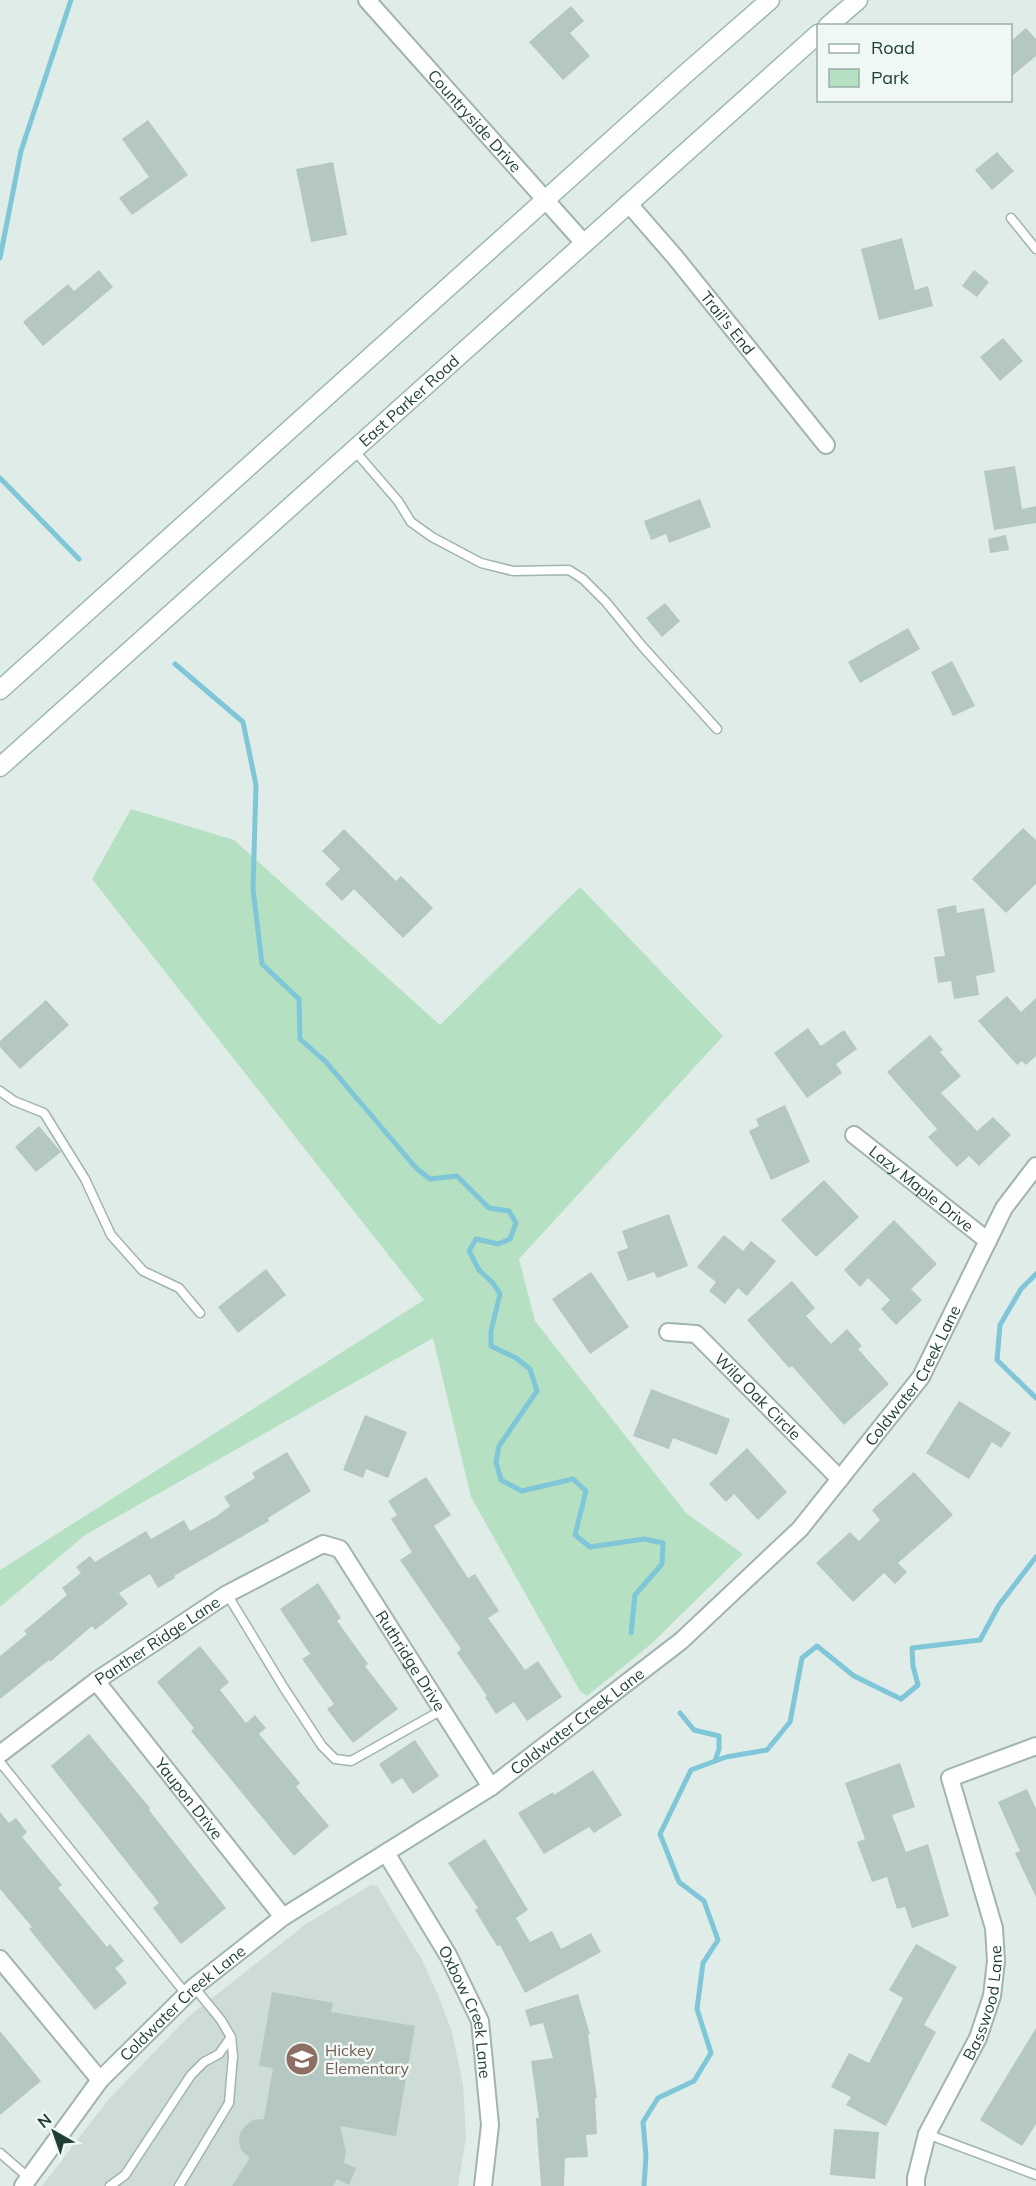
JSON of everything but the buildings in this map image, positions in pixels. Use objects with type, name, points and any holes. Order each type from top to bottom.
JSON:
[{"type":"main road","points":[[0,690],[770,0]]},
{"type":"main road","points":[[830,24],[858,0]]},
{"type":"main road","name":"East Parker Road","points":[[0,767],[583,242],[817,36]]},
{"type":"street","name":"Countryside Drive","points":[[367,0],[583,242]]},
{"type":"street","name":"Trail's End","points":[[628,203],[675,257],[826,446]]},
{"type":"street","name":"Lazy Maple Drive","points":[[854,1135],[988,1241]]},
{"type":"street","name":"Coldwater Creek Lane","points":[[26,2182],[99,2080],[190,1991],[283,1917],[491,1787],[681,1641],[800,1529],[921,1377],[1004,1208],[1036,1166]]},
{"type":"street","name":"Wild Oak Circle","points":[[668,1332],[696,1334],[840,1479]]},
{"type":"street","name":"Ruthridge Drive","points":[[323,1544],[340,1548],[491,1787]]},
{"type":"street","name":"Panther Ridge Lane","points":[[0,1754],[96,1681],[227,1594],[323,1544]]},
{"type":"street","name":"Yaupon Drive","points":[[96,1681],[283,1917]]},
{"type":"street","name":"Basswood Lane","points":[[916,2186],[927,2134],[978,2038],[993,1995],[996,1961],[994,1928],[950,1778],[1036,1746]]},
{"type":"street","name":"Oxbow Creek Lane","points":[[386,1854],[448,1955],[480,2021],[490,2125],[483,2186]]},
{"type":"street","points":[[0,1959],[99,2080]]},
{"type":"lane","points":[[1011,218],[1036,249]]},
{"type":"lane","points":[[354,449],[398,501],[411,522],[432,537],[481,563],[513,571],[569,570],[583,579],[606,602],[642,646],[717,729]]},
{"type":"lane","points":[[0,1091],[14,1101],[44,1113],[85,1179],[111,1234],[143,1271],[179,1288],[200,1313]]},
{"type":"lane","points":[[227,1594],[284,1688],[322,1746],[335,1759],[351,1761],[442,1710]]},
{"type":"lane","points":[[0,1762],[190,1991],[221,2020],[231,2037],[233,2056],[229,2103],[180,2186]]},
{"type":"lane","points":[[110,2186],[125,2175],[191,2076],[204,2062],[219,2054],[231,2037]]},
{"type":"lane","points":[[927,2134],[1036,2175]]},
{"type":"lane","points":[[0,2153],[26,2182]]},
{"type":"shaded area","name":"Hickey Elementary","points":[[371,1885],[377,1886],[422,1960],[452,2032],[463,2085],[466,2137],[458,2186],[42,2186],[108,2100],[188,2017],[306,1924]]},
{"type":"green space","points":[[131,809],[234,840],[440,1025],[580,887],[723,1036],[519,1259],[535,1321],[686,1513],[743,1554],[651,1644],[587,1696],[580,1691],[471,1497],[433,1338],[85,1535],[0,1607],[0,1570],[424,1300],[92,879]]},
{"type":"waterway","points":[[0,258],[21,151],[71,0]]},
{"type":"waterway","points":[[0,478],[79,559]]},
{"type":"waterway","points":[[175,664],[243,722],[256,785],[253,889],[262,964],[299,999],[300,1039],[326,1062],[416,1168],[430,1179],[457,1176],[489,1208],[509,1211],[516,1223],[510,1239],[498,1244],[476,1239],[469,1251],[479,1270],[493,1283],[500,1294],[491,1331],[491,1346],[516,1358],[530,1369],[537,1391],[499,1446],[496,1462],[501,1480],[522,1491],[573,1479],[586,1491],[575,1535],[590,1547],[644,1539],[663,1543],[662,1564],[635,1595],[631,1633]]},
{"type":"waterway","points":[[1036,1274],[1021,1289],[1000,1325],[997,1360],[1036,1398]]},
{"type":"waterway","points":[[644,2186],[646,2156],[643,2122],[658,2098],[694,2081],[711,2053],[697,2009],[703,1963],[718,1940],[704,1901],[679,1882],[660,1834],[691,1770],[726,1757],[767,1750],[790,1722],[802,1658],[817,1646],[854,1676],[901,1699],[918,1685],[913,1666],[912,1648],[980,1640],[999,1605],[1036,1557]]},
{"type":"waterway","points":[[680,1713],[694,1730],[719,1736],[719,1749],[715,1761]]},
{"type":"place","name":"Hickey Elementary","points":[[302,2059]]}]
